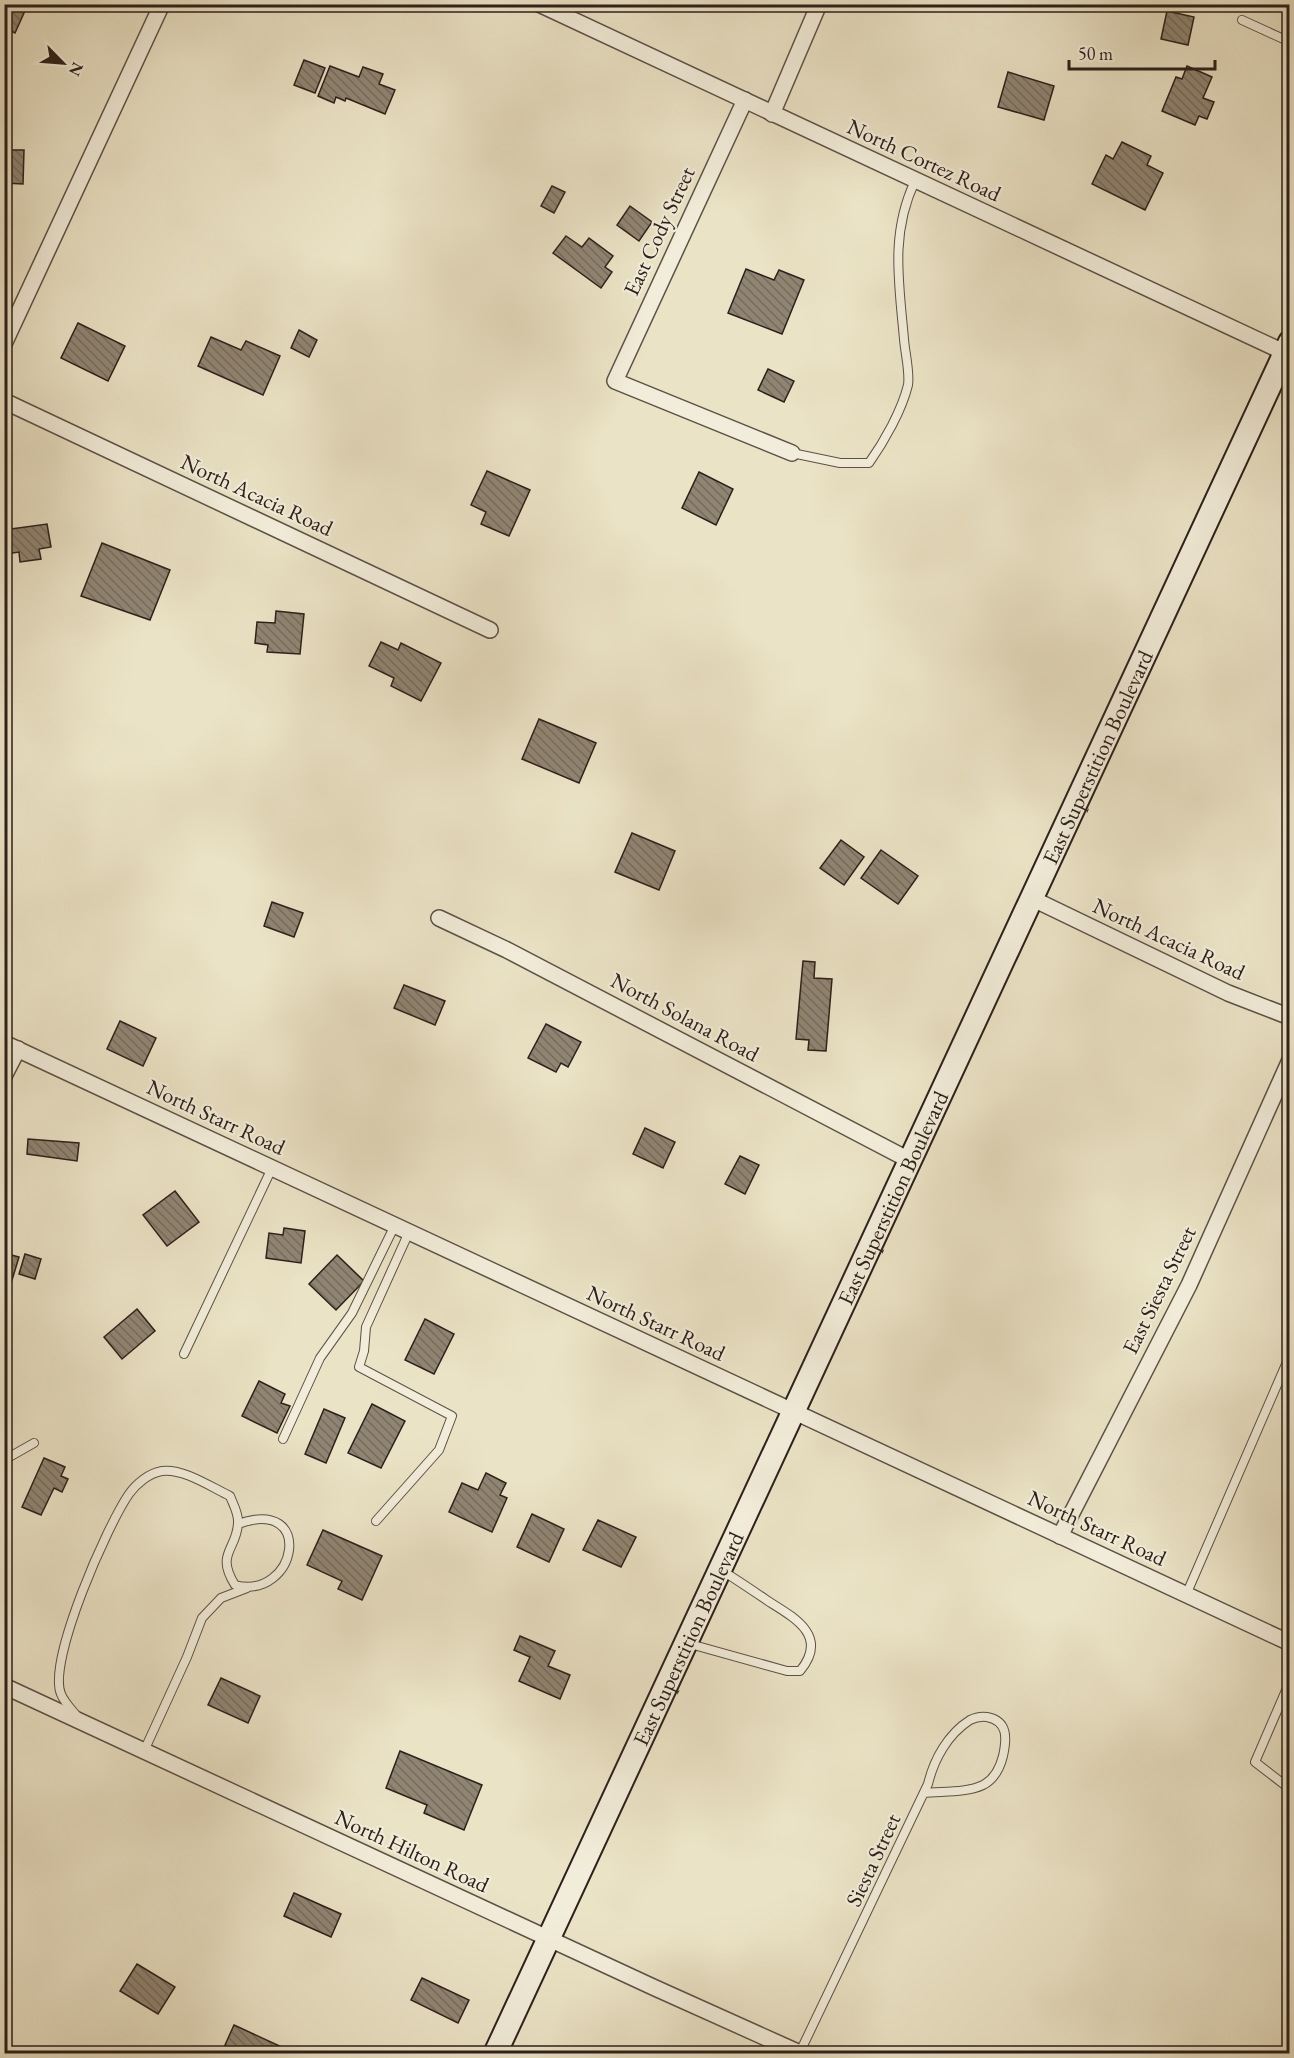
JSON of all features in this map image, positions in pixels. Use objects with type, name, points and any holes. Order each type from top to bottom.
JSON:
[{"type":"main road","name":"East Superstition Boulevard","points":[[495,2054],[1030,898],[1288,350]]},
{"type":"street","points":[[4,344],[162,4]]},
{"type":"street","name":"North Cortez Road","points":[[539,4],[915,181],[1288,350]]},
{"type":"street","points":[[772,114],[819,4]]},
{"type":"street","name":"East Cody Street","points":[[745,100],[615,381],[792,453]]},
{"type":"street","name":"North Acacia Road","points":[[4,401],[490,630]]},
{"type":"street","name":"North Acacia Road","points":[[1030,898],[1228,993],[1290,1017]]},
{"type":"street","name":"North Solana Road","points":[[439,918],[507,950],[909,1160]]},
{"type":"street","points":[[4,1076],[11,1046]]},
{"type":"street","name":"North Starr Road","points":[[11,1046],[1290,1643]]},
{"type":"street","name":"East Siesta Street","points":[[1060,1536],[1189,1285],[1290,1060]]},
{"type":"street","name":"North Hilton Road","points":[[4,1686],[548,1939],[801,2053]]},
{"type":"lane","points":[[1242,20],[1290,42]]},
{"type":"lane","points":[[792,453],[840,463],[869,463],[884,442],[908,384],[898,269],[899,225],[904,205],[915,181]]},
{"type":"lane","points":[[4,979],[4,984]]},
{"type":"lane","points":[[184,1354],[272,1167]]},
{"type":"lane","points":[[283,1439],[320,1358],[352,1313],[394,1225]]},
{"type":"lane","points":[[376,1521],[439,1450],[452,1416],[359,1367],[366,1327],[409,1232]]},
{"type":"lane","points":[[1186,1595],[1290,1355]]},
{"type":"lane","points":[[4,1460],[34,1443]]},
{"type":"lane","points":[[82,1722],[60,1694],[60,1674],[65,1646],[74,1614],[108,1530],[130,1492],[150,1474],[164,1470],[179,1473],[230,1496],[238,1524],[226,1557],[228,1573],[235,1585],[247,1588]]},
{"type":"lane","points":[[144,1751],[202,1618],[221,1598],[271,1579],[281,1571],[290,1556],[292,1544],[289,1533],[278,1523],[258,1517],[238,1524]]},
{"type":"lane","points":[[685,1643],[787,1671],[800,1671],[810,1658],[811,1642],[802,1623],[719,1569]]},
{"type":"lane","points":[[1290,1681],[1255,1762],[1290,1789]]},
{"type":"lane","name":"Siesta Street","points":[[801,2053],[924,1793],[939,1755],[969,1721],[980,1716],[996,1719],[1002,1724],[1006,1733],[1006,1744],[1000,1769],[990,1780],[981,1786],[924,1793]]},
{"type":"building","points":[[4,4],[28,4],[15,33],[4,28]]},
{"type":"building","points":[[1167,11],[1194,17],[1188,45],[1161,39]]},
{"type":"building","points":[[304,60],[325,68],[315,93],[294,85]]},
{"type":"building","points":[[330,66],[359,77],[363,67],[383,74],[379,84],[395,90],[385,114],[346,98],[345,101],[336,97],[334,103],[318,96]]},
{"type":"building","points":[[1187,66],[1212,77],[1203,98],[1214,102],[1207,119],[1199,116],[1195,125],[1162,111],[1176,77],[1182,79]]},
{"type":"building","points":[[1008,72],[1054,86],[1044,120],[998,107]]},
{"type":"building","points":[[1122,142],[1151,156],[1147,165],[1163,173],[1145,210],[1092,184],[1106,155],[1113,159]]},
{"type":"building","points":[[4,150],[24,150],[23,184],[4,183]]},
{"type":"building","points":[[552,186],[565,192],[554,213],[541,206]]},
{"type":"building","points":[[630,206],[652,222],[639,241],[617,225]]},
{"type":"building","points":[[566,236],[582,247],[589,238],[613,256],[605,267],[612,272],[601,288],[553,253]]},
{"type":"building","points":[[746,269],[774,280],[779,270],[804,280],[782,334],[728,313]]},
{"type":"building","points":[[78,323],[125,346],[108,381],[61,358]]},
{"type":"building","points":[[299,330],[317,340],[309,357],[291,348]]},
{"type":"building","points":[[211,337],[241,350],[246,341],[280,356],[263,395],[198,366]]},
{"type":"building","points":[[768,369],[794,381],[784,402],[758,390]]},
{"type":"building","points":[[487,471],[530,490],[509,536],[481,524],[486,512],[471,505]]},
{"type":"building","points":[[699,472],[733,489],[716,525],[682,508]]},
{"type":"building","points":[[47,524],[51,547],[39,549],[41,559],[20,562],[19,552],[6,554],[9,576],[4,576],[4,530]]},
{"type":"building","points":[[102,543],[170,570],[150,620],[81,596]]},
{"type":"building","points":[[276,611],[304,614],[300,654],[267,652],[268,645],[255,643],[257,622],[275,623]]},
{"type":"building","points":[[381,642],[398,650],[401,643],[441,663],[421,701],[391,686],[394,678],[369,666]]},
{"type":"building","points":[[539,719],[596,743],[579,783],[522,759]]},
{"type":"building","points":[[632,833],[675,851],[659,890],[615,872]]},
{"type":"building","points":[[841,840],[864,857],[844,885],[820,868]]},
{"type":"building","points":[[881,850],[918,876],[898,904],[861,878]]},
{"type":"building","points":[[272,902],[303,913],[294,937],[264,926]]},
{"type":"building","points":[[803,961],[815,962],[814,978],[832,979],[826,1051],[808,1050],[809,1040],[796,1039]]},
{"type":"building","points":[[404,985],[445,1001],[435,1025],[394,1008]]},
{"type":"building","points":[[120,1021],[156,1038],[143,1066],[107,1049]]},
{"type":"building","points":[[546,1024],[581,1042],[568,1067],[561,1063],[556,1072],[528,1058]]},
{"type":"building","points":[[645,1128],[675,1142],[663,1168],[633,1154]]},
{"type":"building","points":[[28,1139],[79,1143],[77,1161],[27,1154]]},
{"type":"building","points":[[740,1156],[759,1165],[745,1194],[725,1184]]},
{"type":"building","points":[[175,1191],[199,1222],[167,1246],[143,1215]]},
{"type":"building","points":[[284,1228],[305,1231],[301,1263],[266,1258],[269,1233],[283,1235]]},
{"type":"building","points":[[4,1253],[19,1257],[6,1300],[4,1299]]},
{"type":"building","points":[[25,1254],[41,1259],[35,1279],[19,1274]]},
{"type":"building","points":[[337,1255],[364,1281],[336,1310],[309,1284]]},
{"type":"building","points":[[137,1309],[155,1331],[122,1359],[104,1337]]},
{"type":"building","points":[[425,1319],[454,1334],[434,1374],[405,1360]]},
{"type":"building","points":[[259,1381],[285,1394],[281,1403],[290,1406],[277,1433],[242,1416]]},
{"type":"building","points":[[372,1404],[405,1421],[381,1468],[348,1453]]},
{"type":"building","points":[[324,1409],[345,1418],[326,1463],[305,1454]]},
{"type":"building","points":[[44,1458],[65,1467],[61,1476],[68,1479],[62,1492],[54,1488],[41,1515],[22,1507]]},
{"type":"building","points":[[486,1473],[506,1483],[500,1495],[507,1498],[492,1532],[449,1512],[462,1483],[478,1490]]},
{"type":"building","points":[[532,1514],[564,1529],[549,1562],[517,1547]]},
{"type":"building","points":[[598,1520],[636,1537],[621,1567],[583,1550]]},
{"type":"building","points":[[323,1530],[382,1556],[362,1600],[338,1589],[342,1581],[307,1565]]},
{"type":"building","points":[[520,1636],[555,1651],[548,1666],[570,1675],[560,1699],[519,1681],[530,1657],[514,1650]]},
{"type":"building","points":[[221,1678],[260,1696],[248,1723],[208,1705]]},
{"type":"building","points":[[400,1751],[482,1785],[464,1830],[424,1813],[427,1805],[386,1788]]},
{"type":"building","points":[[294,1893],[341,1914],[331,1937],[284,1916]]},
{"type":"building","points":[[137,1964],[175,1987],[158,2014],[120,1991]]},
{"type":"building","points":[[422,1978],[469,2000],[458,2023],[411,2000]]},
{"type":"building","points":[[234,2025],[297,2054],[221,2054]]}]
